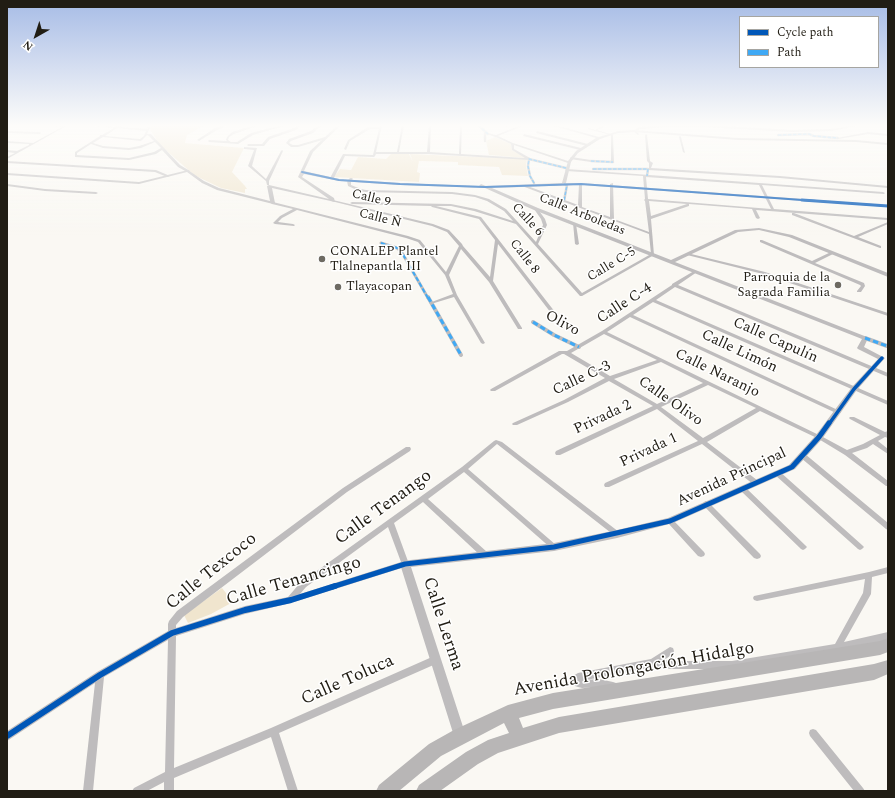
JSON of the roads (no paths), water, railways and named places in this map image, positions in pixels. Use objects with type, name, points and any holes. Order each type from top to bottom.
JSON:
[{"type":"highway","name":"Avenida Prolongación Hidalgo","points":[[385,791],[435,750],[508,713],[553,701],[880,648],[888,645]]},
{"type":"highway","points":[[425,791],[472,758],[494,746],[559,725],[874,672],[888,668]]},
{"type":"highway","points":[[508,713],[519,737]]},
{"type":"street","points":[[11,162],[156,171],[168,176]]},
{"type":"street","points":[[175,162],[203,182],[218,189],[273,203],[268,184],[250,166],[250,162]]},
{"type":"street","points":[[268,184],[277,162]]},
{"type":"street","points":[[306,162],[300,176],[301,178],[331,198],[332,201]]},
{"type":"street","points":[[333,177],[340,162]]},
{"type":"street","points":[[529,162],[530,176],[534,183]]},
{"type":"street","points":[[537,162],[645,176],[883,193]]},
{"type":"street","points":[[556,162],[567,167]]},
{"type":"street","points":[[564,183],[569,162]]},
{"type":"street","points":[[650,162],[650,168],[645,176],[644,187],[653,254]]},
{"type":"street","points":[[593,169],[648,169],[780,177],[888,187]]},
{"type":"street","points":[[7,174],[142,183],[188,171]]},
{"type":"street","points":[[302,171],[350,180],[400,184],[524,186],[564,183],[612,185]]},
{"type":"street","name":"Calle 6","points":[[350,180],[350,185],[366,191],[452,193],[476,196],[498,205],[505,210],[582,295]]},
{"type":"street","points":[[483,186],[534,183],[612,185],[888,205]]},
{"type":"street","points":[[564,183],[568,188],[564,201]]},
{"type":"street","name":"Calle 9","points":[[268,184],[438,227],[448,231],[490,281],[520,328]]},
{"type":"street","points":[[580,207],[581,184]]},
{"type":"street","points":[[760,184],[773,210]]},
{"type":"street","points":[[7,185],[45,190],[96,193]]},
{"type":"street","points":[[612,185],[612,219]]},
{"type":"street","name":"Calle Arboledas","points":[[483,186],[536,209],[865,338]]},
{"type":"street","points":[[524,186],[649,233]]},
{"type":"street","points":[[880,189],[888,198]]},
{"type":"street","points":[[646,200],[888,219]]},
{"type":"street","name":"Calle Ñ","points":[[273,203],[416,240],[422,244],[447,275],[455,295],[483,343]]},
{"type":"street","points":[[342,203],[429,204],[466,207],[516,223]]},
{"type":"street","name":"Calle 8","points":[[429,204],[439,208],[477,216],[480,218],[553,312]]},
{"type":"street","points":[[649,218],[692,204]]},
{"type":"street","points":[[754,208],[758,218]]},
{"type":"street","points":[[293,225],[275,223],[281,217],[296,209]]},
{"type":"street","points":[[536,209],[543,219],[545,226],[536,245]]},
{"type":"street","points":[[787,211],[880,246]]},
{"type":"street","points":[[855,237],[888,223]]},
{"type":"street","points":[[574,224],[577,244]]},
{"type":"street","points":[[671,262],[737,231],[753,229],[767,230],[790,236],[888,275]]},
{"type":"street","points":[[490,281],[497,241]]},
{"type":"street","points":[[761,241],[863,285],[859,291]]},
{"type":"street","points":[[381,243],[400,251],[462,355]]},
{"type":"street","points":[[447,275],[461,245]]},
{"type":"street","points":[[811,263],[832,253]]},
{"type":"street","name":"Calle C-5","points":[[582,295],[653,254]]},
{"type":"street","points":[[688,254],[764,273],[888,315]]},
{"type":"street","name":"Calle C-4","points":[[493,390],[561,352],[566,353],[579,347],[695,272]]},
{"type":"street","points":[[674,286],[888,375]]},
{"type":"street","points":[[431,303],[455,295]]},
{"type":"street","name":"Calle Capulín","points":[[653,300],[888,403]]},
{"type":"street","name":"Calle Limón","points":[[629,315],[838,412]]},
{"type":"street","name":"Olivo","points":[[533,322],[554,335],[579,347]]},
{"type":"street","name":"Calle Naranjo","points":[[604,332],[819,437],[847,453],[888,484]]},
{"type":"street","points":[[885,359],[860,348],[865,338],[887,346]]},
{"type":"street","name":"Calle Olivo","points":[[566,353],[658,407],[755,482]]},
{"type":"street","name":"Avenida Principal","points":[[618,534],[670,521],[743,489],[755,482],[792,467],[819,437],[854,388],[885,359]]},
{"type":"street","name":"Calle C-3","points":[[514,424],[566,401],[610,378],[661,360]]},
{"type":"street","name":"Privada 2","points":[[558,453],[707,383]]},
{"type":"street","name":"Privada 1","points":[[607,485],[703,441],[759,408]]},
{"type":"street","points":[[852,418],[887,435]]},
{"type":"street","points":[[847,453],[887,435]]},
{"type":"street","points":[[873,441],[888,452]]},
{"type":"street","name":"Calle Tenango","points":[[291,600],[303,585],[390,524],[464,469],[496,442],[500,443],[618,534]]},
{"type":"street","name":"Calle Texcoco","points":[[169,791],[172,624],[180,614],[345,490],[408,449]]},
{"type":"street","points":[[803,456],[888,527]]},
{"type":"street","points":[[464,469],[554,547]]},
{"type":"street","points":[[777,473],[860,547]]},
{"type":"street","points":[[743,489],[803,547]]},
{"type":"street","points":[[423,498],[484,554]]},
{"type":"street","points":[[706,504],[757,556]]},
{"type":"street","points":[[670,521],[701,554]]},
{"type":"street","name":"Calle Lerma","points":[[390,524],[460,736]]},
{"type":"street","name":"Calle Tenancingo","points":[[7,736],[100,675],[172,633],[245,610],[291,600],[404,564],[554,547],[618,534]]},
{"type":"street","points":[[757,598],[888,570]]},
{"type":"street","points":[[837,647],[867,594],[870,575]]},
{"type":"street","points":[[625,690],[599,683],[578,683],[576,679],[578,677],[602,672],[653,664],[732,664],[837,647],[888,636]]},
{"type":"street","points":[[653,664],[670,651]]},
{"type":"street","name":"Calle Toluca","points":[[137,791],[169,775],[274,732],[435,660]]},
{"type":"street","points":[[88,791],[100,675]]},
{"type":"street","points":[[274,732],[293,791]]},
{"type":"street","points":[[813,732],[860,791]]},
{"type":"place","name":"CONALEP Plantel Tlalnepantla III","points":[[322,259]]},
{"type":"place","name":"Parroquia de la Sagrada Familia","points":[[838,285]]},
{"type":"place","name":"Tlayacopan","points":[[338,287]]}]
